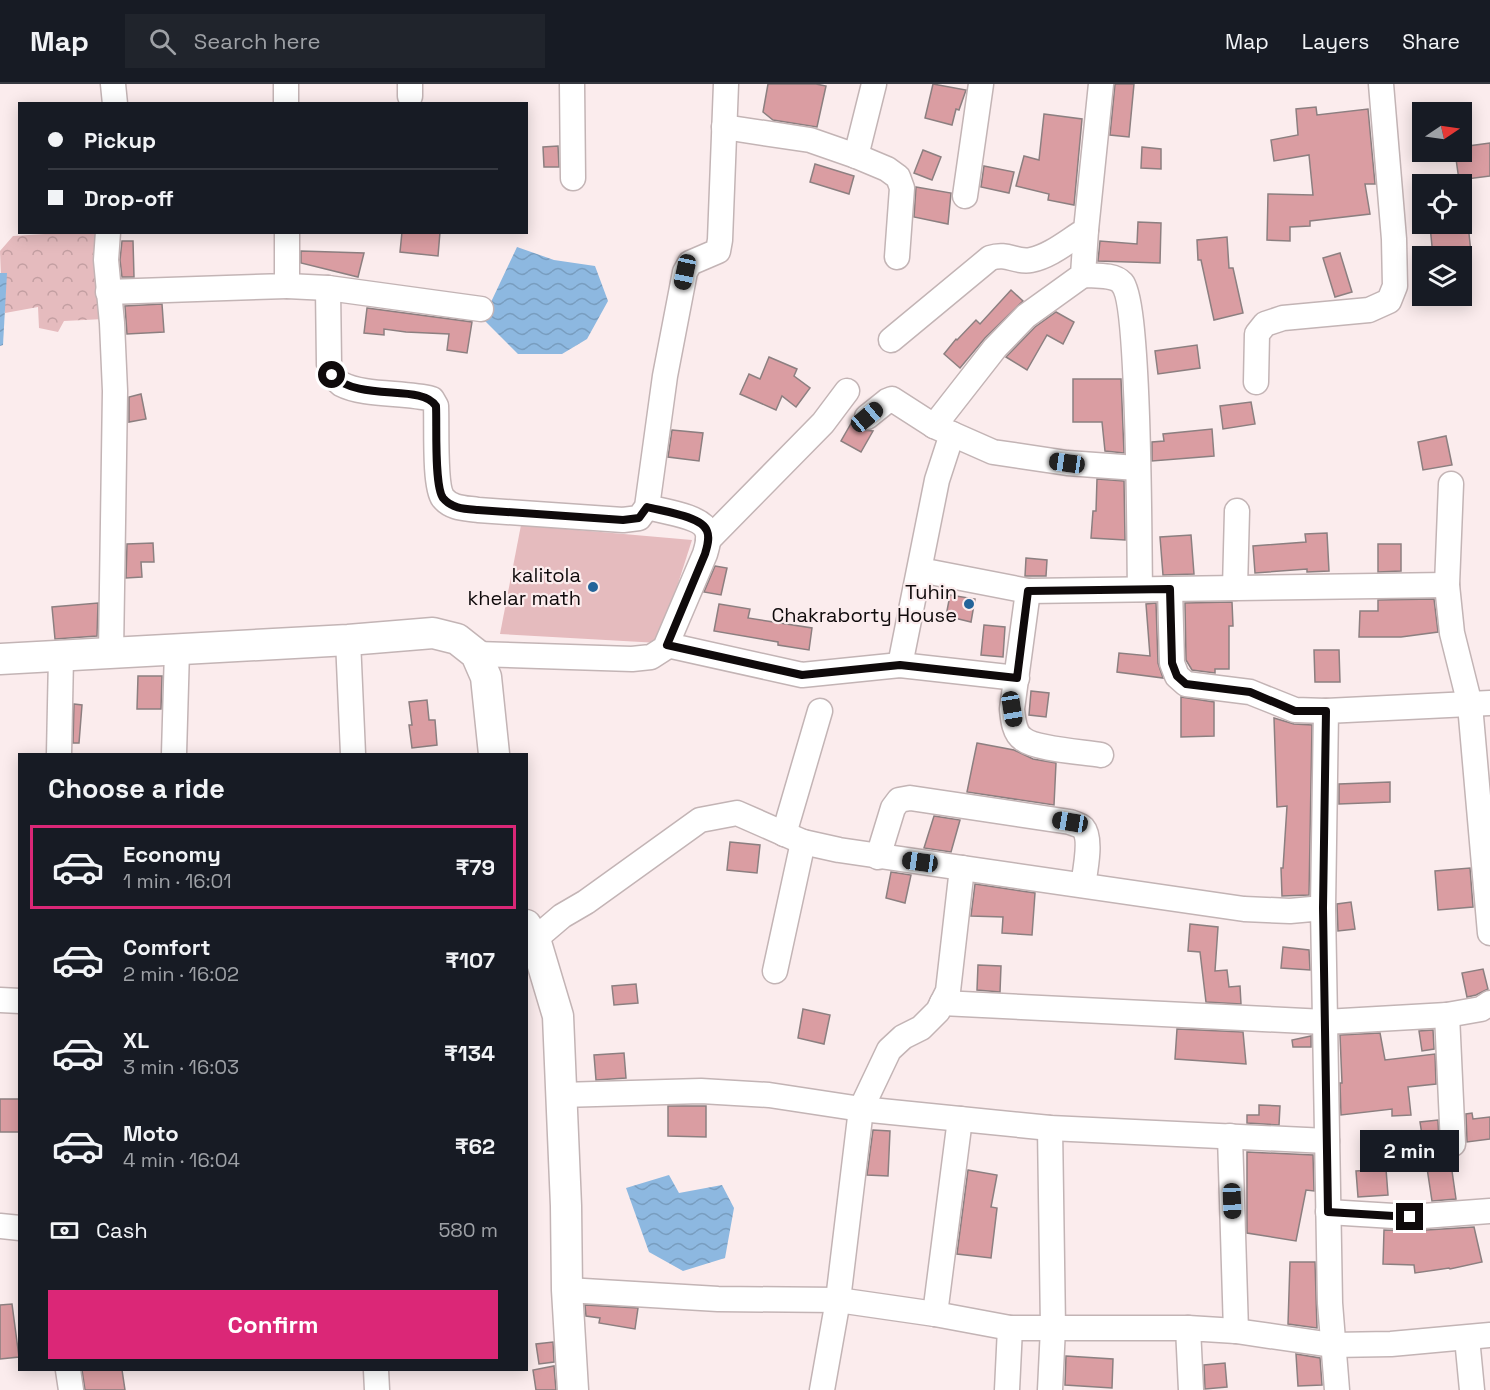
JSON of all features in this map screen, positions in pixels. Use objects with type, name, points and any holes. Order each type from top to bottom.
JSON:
[{"type":"street","points":[[113,84],[115,102]]},
{"type":"street","points":[[286,84],[286,102]]},
{"type":"street","points":[[572,84],[573,178]]},
{"type":"street","points":[[328,288],[329,364],[332,375],[340,383],[358,389],[420,395],[432,399],[436,406],[438,482],[443,498],[455,507],[623,520],[639,518],[647,507],[665,376],[685,272],[690,263],[718,251],[726,84]]},
{"type":"street","points":[[856,156],[874,84]]},
{"type":"street","points":[[965,196],[981,84]]},
{"type":"street","points":[[1083,275],[1101,84]]},
{"type":"street","points":[[1257,382],[1257,334],[1264,324],[1283,318],[1369,310],[1389,301],[1395,286],[1394,239],[1382,84]]},
{"type":"street","points":[[724,127],[810,140],[887,169],[898,177],[903,188],[897,256]]},
{"type":"street","points":[[891,340],[990,258],[1001,255],[1030,261],[1043,256],[1086,230]]},
{"type":"street","points":[[108,234],[106,260],[115,390],[111,653]]},
{"type":"street","points":[[287,234],[287,286]]},
{"type":"street","points":[[900,665],[937,480],[943,430],[995,348],[1026,316],[1083,275],[1114,278],[1122,283],[1128,294],[1135,367],[1140,589]]},
{"type":"street","points":[[108,292],[287,286],[328,288],[481,309]]},
{"type":"street","points":[[708,540],[823,423],[848,391]]},
{"type":"street","points":[[867,417],[892,399],[943,430],[993,452],[1067,463],[1137,468]]},
{"type":"street","points":[[1451,484],[1447,585],[1452,633],[1480,704],[1490,933]]},
{"type":"street","points":[[476,654],[632,659],[651,657],[667,645],[705,554],[707,531],[703,524],[691,518],[647,507]]},
{"type":"street","points":[[1235,588],[1237,511]]},
{"type":"street","points":[[920,570],[1028,591],[1447,585]]},
{"type":"street","points":[[1170,589],[1172,663],[1177,676],[1186,684],[1250,692],[1295,711],[1480,704]]},
{"type":"street","points":[[1028,591],[1012,709],[1014,725],[1021,739],[1033,745],[1101,755]]},
{"type":"street","points":[[0,659],[348,640],[433,633],[457,639],[476,654],[486,677],[494,753]]},
{"type":"street","points":[[348,640],[353,753]]},
{"type":"street","points":[[667,645],[802,675],[900,665],[1017,678]]},
{"type":"street","points":[[174,753],[177,650]]},
{"type":"street","points":[[59,753],[61,657]]},
{"type":"street","points":[[775,971],[794,838],[820,711]]},
{"type":"street","points":[[1326,711],[1323,908],[1328,1212],[1332,1345],[1337,1390]]},
{"type":"street","points":[[878,856],[893,808],[899,800],[910,798],[1070,822],[1081,826],[1086,831],[1088,840],[1083,885]]},
{"type":"street","points":[[573,1390],[567,1290],[558,1016],[531,932],[586,902],[700,820],[737,813],[794,838],[878,856],[1244,909],[1290,911],[1323,908]]},
{"type":"street","points":[[822,1390],[838,1300],[861,1109],[889,1050],[903,1037],[921,1028],[938,1011],[948,990],[962,868]]},
{"type":"street","points":[[0,1000],[18,1001]]},
{"type":"street","points":[[942,1003],[1325,1022],[1446,1016],[1480,1010],[1490,1003]]},
{"type":"street","points":[[1446,1016],[1453,1144]]},
{"type":"street","points":[[561,1095],[701,1091],[769,1095],[861,1109],[1050,1128],[1327,1141]]},
{"type":"street","points":[[935,1314],[960,1119]]},
{"type":"street","points":[[1050,1128],[1053,1328],[1050,1390]]},
{"type":"street","points":[[1230,1136],[1236,1331]]},
{"type":"street","points":[[1328,1212],[1410,1217],[1490,1211]]},
{"type":"street","points":[[0,1226],[18,1228]]},
{"type":"street","points":[[567,1290],[718,1299],[838,1300],[1010,1328],[1188,1328],[1236,1331],[1332,1345],[1391,1344],[1479,1337],[1472,1390]]},
{"type":"street","points":[[1007,1390],[1010,1328]]},
{"type":"street","points":[[1188,1328],[1191,1390]]},
{"type":"street","points":[[68,1371],[71,1390]]},
{"type":"street","points":[[376,1371],[377,1390]]},
{"type":"green space","points":[[102,234],[104,319],[64,321],[58,332],[39,328],[38,307],[5,313],[2,301],[0,251],[13,236]]},
{"type":"green space","name":"kalitola khelar math","points":[[521,525],[692,540],[659,643],[500,634]]},
{"type":"water","points":[[517,247],[554,260],[595,266],[608,301],[587,339],[562,354],[518,354],[483,319]]},
{"type":"water","points":[[0,273],[7,273],[3,345],[0,346]]},
{"type":"water","points":[[669,1175],[679,1193],[722,1185],[734,1208],[725,1258],[683,1271],[649,1252],[626,1188]]},
{"type":"building","points":[[768,84],[826,86],[817,127],[773,120],[763,112]]},
{"type":"building","points":[[933,84],[966,90],[959,110],[956,109],[952,125],[925,118]]},
{"type":"building","points":[[1115,84],[1134,84],[1129,137],[1110,135]]},
{"type":"building","points":[[1316,107],[1317,115],[1368,109],[1375,184],[1365,184],[1370,214],[1310,221],[1310,226],[1290,227],[1290,241],[1267,240],[1268,194],[1313,195],[1309,155],[1274,161],[1271,140],[1298,135],[1296,109]]},
{"type":"building","points":[[1044,114],[1082,119],[1074,205],[1048,200],[1049,194],[1016,186],[1024,156],[1039,160]]},
{"type":"building","points":[[1490,143],[1490,176],[1472,178],[1472,174],[1458,174],[1456,162],[1472,162],[1472,145]]},
{"type":"building","points":[[558,146],[559,167],[544,167],[543,147]]},
{"type":"building","points":[[1142,147],[1161,149],[1161,169],[1141,168]]},
{"type":"building","points":[[923,150],[941,157],[932,180],[914,173]]},
{"type":"building","points":[[815,164],[854,176],[849,194],[810,182]]},
{"type":"building","points":[[984,166],[1014,172],[1009,193],[981,187]]},
{"type":"building","points":[[916,187],[951,193],[948,224],[914,217]]},
{"type":"building","points":[[1138,222],[1161,223],[1160,263],[1098,261],[1100,241],[1137,244]]},
{"type":"building","points":[[402,234],[440,234],[438,256],[400,252]]},
{"type":"building","points":[[1431,234],[1469,234],[1470,246],[1432,246]]},
{"type":"building","points":[[1227,237],[1229,268],[1233,268],[1243,313],[1214,320],[1201,260],[1198,260],[1197,240]]},
{"type":"building","points":[[122,241],[133,241],[134,277],[122,277],[120,260]]},
{"type":"building","points":[[301,251],[364,253],[358,277],[301,263]]},
{"type":"building","points":[[1340,253],[1352,292],[1335,297],[1323,258]]},
{"type":"building","points":[[1011,290],[1023,301],[985,338],[960,368],[944,354],[976,320],[980,324]]},
{"type":"building","points":[[162,304],[164,332],[127,334],[125,306]]},
{"type":"building","points":[[367,308],[472,322],[467,353],[447,350],[449,334],[384,329],[384,335],[364,333]]},
{"type":"building","points":[[1056,312],[1074,322],[1063,344],[1047,335],[1027,370],[1006,357],[1035,327]]},
{"type":"building","points":[[1197,345],[1200,368],[1158,374],[1155,351]]},
{"type":"building","points":[[769,357],[797,369],[794,376],[810,388],[796,407],[782,396],[776,410],[740,394],[749,374],[760,379]]},
{"type":"building","points":[[1073,379],[1121,379],[1124,453],[1105,451],[1102,422],[1073,422]]},
{"type":"building","points":[[141,394],[146,419],[129,422],[129,397]]},
{"type":"building","points":[[1251,402],[1255,424],[1223,429],[1220,406]]},
{"type":"building","points":[[853,420],[861,430],[873,431],[861,452],[841,441]]},
{"type":"building","points":[[1212,429],[1214,456],[1152,461],[1152,442],[1164,441],[1163,434]]},
{"type":"building","points":[[672,430],[703,433],[699,461],[668,457]]},
{"type":"building","points":[[1446,436],[1452,465],[1423,470],[1418,442]]},
{"type":"building","points":[[1097,479],[1124,481],[1125,540],[1091,538],[1093,511],[1096,511]]},
{"type":"building","points":[[1327,533],[1329,571],[1307,572],[1307,569],[1255,573],[1253,546],[1306,542],[1305,534]]},
{"type":"building","points":[[1191,535],[1194,574],[1163,575],[1160,537]]},
{"type":"building","points":[[153,543],[154,562],[141,562],[142,577],[126,578],[127,544]]},
{"type":"building","points":[[1378,544],[1401,544],[1401,571],[1378,572]]},
{"type":"building","points":[[1026,558],[1047,560],[1046,576],[1025,576]]},
{"type":"building","points":[[715,566],[727,568],[721,595],[704,592]]},
{"type":"building","points":[[950,595],[975,599],[971,622],[946,616]]},
{"type":"building","points":[[1434,599],[1438,632],[1401,637],[1359,637],[1360,611],[1378,611],[1378,600]]},
{"type":"building","points":[[1232,602],[1233,626],[1229,626],[1229,669],[1215,669],[1215,673],[1192,670],[1186,660],[1185,603]]},
{"type":"building","points":[[98,603],[97,636],[55,639],[52,607]]},
{"type":"building","points":[[1156,603],[1158,663],[1163,678],[1117,672],[1119,653],[1150,656],[1146,604]]},
{"type":"building","points":[[719,604],[750,609],[748,618],[812,628],[809,650],[714,631]]},
{"type":"building","points":[[984,625],[1005,627],[1003,657],[981,655]]},
{"type":"building","points":[[1314,650],[1339,650],[1340,682],[1315,682]]},
{"type":"building","points":[[138,676],[162,676],[161,709],[137,709]]},
{"type":"building","points":[[1031,691],[1049,693],[1046,717],[1029,715]]},
{"type":"building","points":[[1181,697],[1214,702],[1214,736],[1181,737]]},
{"type":"building","points":[[427,700],[429,720],[435,720],[437,745],[412,748],[409,702]]},
{"type":"building","points":[[74,704],[82,705],[79,743],[73,743]]},
{"type":"building","points":[[1274,718],[1294,724],[1312,725],[1309,895],[1282,896],[1281,868],[1283,868],[1287,806],[1277,807]]},
{"type":"building","points":[[977,743],[1014,750],[1033,759],[1056,763],[1054,805],[967,792]]},
{"type":"building","points":[[1390,782],[1390,802],[1339,804],[1339,784]]},
{"type":"building","points":[[934,816],[960,820],[951,852],[924,848]]},
{"type":"building","points":[[730,842],[760,845],[757,873],[727,870]]},
{"type":"building","points":[[1470,868],[1473,907],[1438,910],[1435,871]]},
{"type":"building","points":[[891,872],[911,875],[905,903],[886,898]]},
{"type":"building","points":[[975,884],[1035,893],[1032,935],[1002,933],[1003,917],[971,916]]},
{"type":"building","points":[[1351,902],[1355,929],[1338,931],[1337,904]]},
{"type":"building","points":[[1190,924],[1218,927],[1215,971],[1227,970],[1229,987],[1240,986],[1241,1004],[1206,1002],[1200,952],[1188,951]]},
{"type":"building","points":[[1283,947],[1309,950],[1310,970],[1281,968]]},
{"type":"building","points":[[978,965],[1001,966],[1000,992],[977,990]]},
{"type":"building","points":[[1483,969],[1488,989],[1467,997],[1462,973]]},
{"type":"building","points":[[636,984],[638,1003],[614,1005],[612,986]]},
{"type":"building","points":[[803,1009],[830,1015],[824,1044],[798,1038]]},
{"type":"building","points":[[1177,1029],[1243,1032],[1246,1064],[1175,1059]]},
{"type":"building","points":[[1433,1030],[1434,1049],[1422,1051],[1419,1031]]},
{"type":"building","points":[[1380,1033],[1385,1060],[1435,1054],[1436,1084],[1408,1087],[1411,1115],[1392,1116],[1392,1109],[1341,1115],[1340,1035]]},
{"type":"building","points":[[1311,1036],[1311,1047],[1293,1047],[1292,1040]]},
{"type":"building","points":[[624,1053],[626,1078],[596,1080],[594,1055]]},
{"type":"building","points":[[0,1099],[18,1099],[18,1132],[0,1132]]},
{"type":"building","points":[[1259,1105],[1280,1106],[1279,1125],[1247,1123],[1247,1115],[1259,1115]]},
{"type":"building","points":[[668,1106],[706,1106],[706,1137],[668,1136]]},
{"type":"building","points":[[1472,1113],[1473,1119],[1490,1117],[1490,1139],[1467,1142],[1466,1114]]},
{"type":"building","points":[[1438,1120],[1439,1145],[1441,1152],[1450,1157],[1456,1199],[1432,1201],[1420,1122]]},
{"type":"building","points":[[873,1130],[890,1131],[888,1176],[867,1175]]},
{"type":"building","points":[[1247,1152],[1313,1155],[1314,1191],[1306,1190],[1296,1241],[1247,1233]]},
{"type":"building","points":[[1386,1169],[1388,1195],[1358,1197],[1356,1171]]},
{"type":"building","points":[[968,1170],[997,1175],[991,1207],[997,1208],[991,1258],[957,1254]]},
{"type":"building","points":[[1474,1227],[1482,1262],[1415,1273],[1414,1265],[1383,1264],[1384,1230],[1411,1231]]},
{"type":"building","points":[[1290,1262],[1315,1262],[1317,1328],[1288,1324]]},
{"type":"building","points":[[12,1304],[18,1357],[0,1359],[0,1305]]},
{"type":"building","points":[[585,1305],[638,1308],[635,1329],[599,1323],[600,1318],[586,1316]]},
{"type":"building","points":[[553,1342],[554,1362],[539,1364],[536,1344]]},
{"type":"building","points":[[1296,1354],[1320,1358],[1322,1385],[1298,1386]]},
{"type":"building","points":[[1066,1356],[1113,1359],[1112,1388],[1065,1385]]},
{"type":"building","points":[[1225,1363],[1227,1387],[1205,1389],[1204,1365]]},
{"type":"building","points":[[554,1366],[556,1390],[536,1390],[533,1370]]},
{"type":"building","points":[[82,1371],[122,1371],[125,1390],[85,1390]]},
{"type":"place","name":"kalitola khelar math","points":[[593,587]]},
{"type":"place","name":"Tuhin Chakraborty House","points":[[969,604]]},
{"type":"route","points":[[332,375],[340,383],[358,389],[420,395],[432,399],[436,406],[438,433],[438,482],[443,498],[455,507],[623,520],[639,518],[647,507],[691,518],[703,524],[708,540],[705,554],[667,645],[802,675],[900,665],[1017,678],[1028,591],[1170,589],[1172,663],[1177,676],[1186,684],[1250,692],[1295,711],[1326,711],[1323,908],[1328,1212],[1410,1217]]}]
